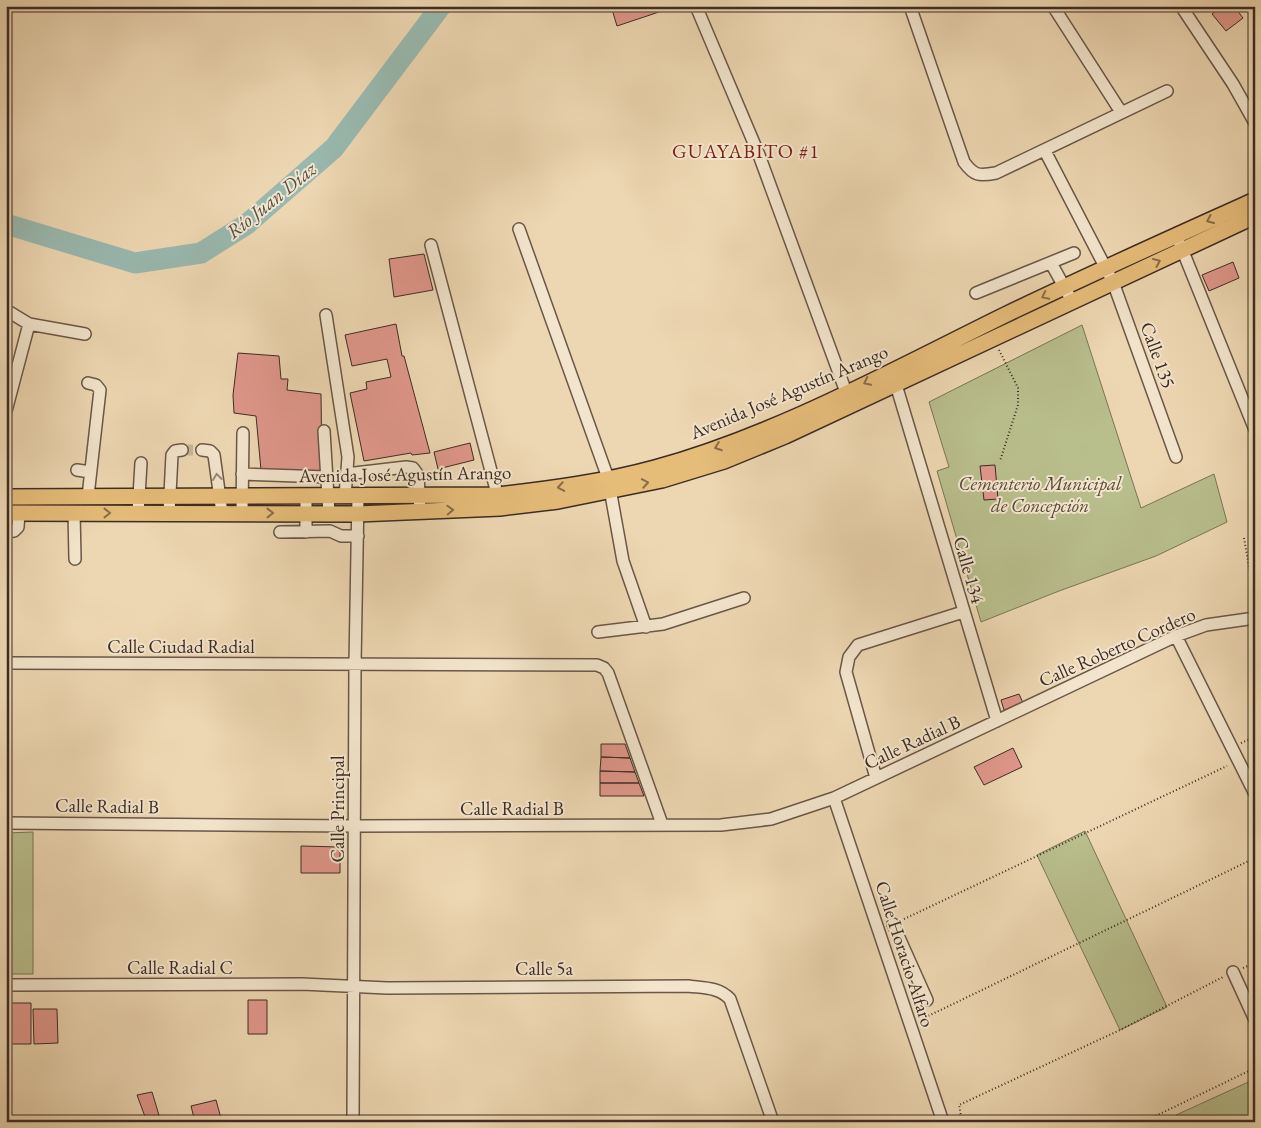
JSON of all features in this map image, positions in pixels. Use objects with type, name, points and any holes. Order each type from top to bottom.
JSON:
[{"type":"main road","name":"Avenida José Agustín Arango","points":[[610,484],[720,447],[846,392],[1104,267],[1255,200]]},
{"type":"main road","name":"Avenida José Agustín Arango","points":[[13,513],[358,514],[420,511],[499,502],[557,488],[662,480],[724,461],[785,436],[1255,216]]},
{"type":"main road","name":"Avenida José Agustín Arango","points":[[6,497],[419,496],[499,502]]},
{"type":"street","points":[[696,6],[759,154],[846,392]]},
{"type":"street","points":[[910,6],[964,162],[972,173],[983,176],[996,173],[1167,91]]},
{"type":"street","points":[[1052,6],[1121,112]]},
{"type":"street","points":[[1181,6],[1233,84],[1255,123]]},
{"type":"street","name":"Calle 135","points":[[1045,151],[1113,282],[1176,457]]},
{"type":"street","points":[[518,229],[610,484],[623,561],[646,627]]},
{"type":"street","points":[[1177,235],[1255,430]]},
{"type":"street","points":[[431,245],[499,502]]},
{"type":"street","points":[[976,294],[1074,253]]},
{"type":"street","points":[[1051,263],[1072,301]]},
{"type":"street","points":[[6,310],[29,324],[85,334]]},
{"type":"street","name":"Calle Principal","points":[[326,315],[348,457],[346,474],[358,514],[355,664],[353,1122]]},
{"type":"street","points":[[6,411],[29,324]]},
{"type":"street","name":"Calle 134","points":[[892,370],[895,386],[997,721]]},
{"type":"street","points":[[88,383],[96,385],[100,390],[88,496]]},
{"type":"street","points":[[324,431],[329,514]]},
{"type":"street","points":[[242,513],[243,433]]},
{"type":"street","points":[[169,513],[172,455],[175,451],[182,450]]},
{"type":"street","points":[[202,450],[210,451],[214,455],[222,513]]},
{"type":"street","points":[[138,513],[141,463]]},
{"type":"street","points":[[346,474],[409,467],[418,476],[420,511]]},
{"type":"street","points":[[77,470],[90,472]]},
{"type":"street","points":[[242,474],[328,477]]},
{"type":"street","points":[[306,496],[306,532]]},
{"type":"street","points":[[6,532],[14,531],[18,527],[13,513]]},
{"type":"street","points":[[74,513],[75,559]]},
{"type":"street","points":[[280,532],[330,531],[338,535],[358,536]]},
{"type":"street","points":[[598,632],[646,627],[744,598]]},
{"type":"street","points":[[876,778],[846,672],[849,658],[858,645],[963,612]]},
{"type":"street","name":"Calle Roberto Cordero","points":[[997,721],[1176,636],[1206,625],[1255,618]]},
{"type":"street","points":[[1176,636],[1255,794]]},
{"type":"street","name":"Calle Ciudad Radial","points":[[6,663],[597,665],[604,668],[608,673],[662,824]]},
{"type":"street","name":"Calle Radial B","points":[[6,823],[355,826],[721,825],[771,818],[834,798],[997,721]]},
{"type":"street","name":"Calle Horacio Alfaro","points":[[834,798],[944,1122]]},
{"type":"street","points":[[893,924],[927,1000]]},
{"type":"street","points":[[884,944],[899,938]]},
{"type":"street","points":[[1233,972],[1255,1020]]},
{"type":"street","name":"Calle Radial C","points":[[6,985],[302,984],[353,986]]},
{"type":"street","name":"Calle 5a","points":[[353,986],[387,988],[688,986],[721,991],[730,999],[772,1122]]},
{"type":"path","points":[[993,339],[1018,388],[1018,405],[1000,461]]},
{"type":"path","points":[[1244,538],[1255,602]]},
{"type":"path","points":[[1232,747],[1255,737]]},
{"type":"path","points":[[893,924],[1239,761]]},
{"type":"path","points":[[910,1025],[1255,858]]},
{"type":"path","points":[[944,1122],[961,1116],[959,1105],[1120,1030],[1233,972]]},
{"type":"path","points":[[1143,1122],[1255,1068]]},
{"type":"green space","name":"Cementerio Municipal de Concepción","points":[[1082,325],[1141,508],[1214,474],[1227,522],[1156,556],[981,622],[937,471],[949,467],[929,402]]},
{"type":"green space","points":[[1085,831],[1167,1007],[1120,1030],[1037,855]]},
{"type":"green space","points":[[33,832],[33,974],[6,974],[6,833]]},
{"type":"green space","points":[[1255,1079],[1255,1122],[1179,1122],[1176,1115]]},
{"type":"building","points":[[611,6],[677,6],[617,26]]},
{"type":"building","points":[[1223,6],[1234,6],[1243,18],[1226,31],[1212,14]]},
{"type":"building","points":[[1244,6],[1255,6],[1255,9],[1249,13]]},
{"type":"building","points":[[424,254],[433,290],[394,297],[389,259]]},
{"type":"building","points":[[1233,262],[1239,278],[1209,291],[1202,275]]},
{"type":"building","points":[[396,324],[402,356],[404,356],[430,453],[412,455],[411,453],[364,461],[350,393],[367,389],[366,382],[391,377],[387,359],[352,366],[345,335]]},
{"type":"building","points":[[238,353],[279,356],[281,379],[288,379],[287,390],[321,394],[322,475],[261,470],[256,416],[234,413],[233,395]]},
{"type":"building","points":[[470,443],[474,460],[438,469],[434,452]]},
{"type":"building","points":[[995,465],[998,499],[984,500],[980,466]]},
{"type":"building","points":[[1019,694],[1023,703],[1004,710],[1001,700]]},
{"type":"building","points":[[601,744],[625,744],[630,758],[601,757]]},
{"type":"building","points":[[1013,748],[1022,767],[984,785],[974,767]]},
{"type":"building","points":[[601,757],[630,758],[635,772],[600,771]]},
{"type":"building","points":[[600,771],[635,772],[639,783],[600,783]]},
{"type":"building","points":[[600,783],[639,783],[644,796],[600,796]]},
{"type":"building","points":[[301,846],[340,847],[340,873],[301,873]]},
{"type":"building","points":[[248,1000],[267,1000],[267,1034],[248,1034]]},
{"type":"building","points":[[7,1003],[31,1003],[31,1044],[8,1044]]},
{"type":"building","points":[[33,1009],[57,1009],[58,1043],[34,1044]]},
{"type":"building","points":[[152,1092],[161,1122],[147,1122],[137,1095]]},
{"type":"building","points":[[216,1100],[222,1122],[195,1122],[191,1106]]},
{"type":"building","points":[[91,1116],[98,1122],[85,1122]]},
{"type":"waterway","name":"Río Juan Díaz","points":[[6,224],[135,263],[201,253],[247,224],[334,148],[441,6]]},
{"type":"tunnel","points":[[182,450],[202,450]]},
{"type":"district","name":"GUAYABITO #1","points":[[746,151]]}]
